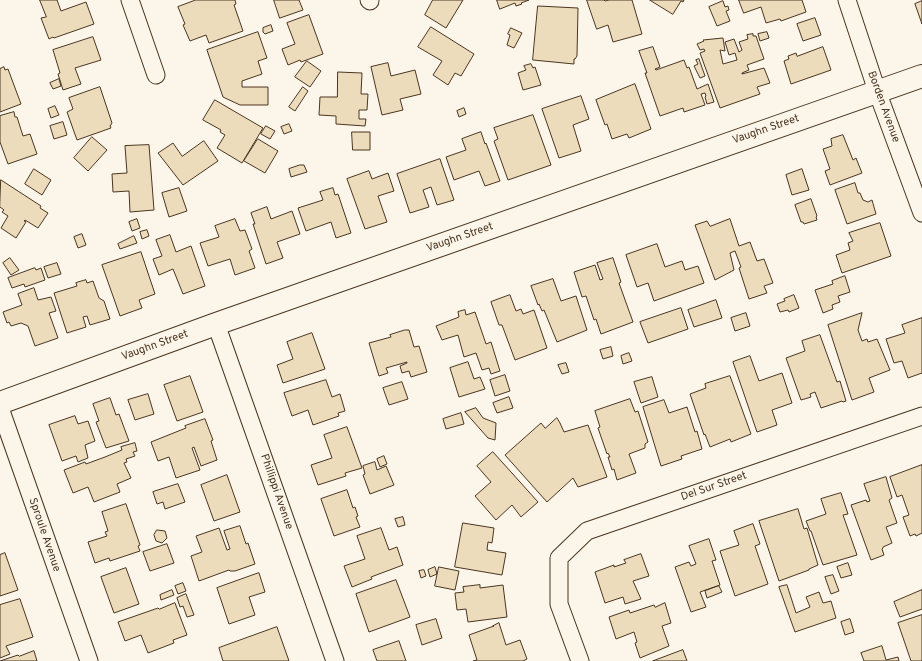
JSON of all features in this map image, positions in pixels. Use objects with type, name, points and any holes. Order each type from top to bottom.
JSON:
[{"type":"street","points":[[130,0],[156,75]]},
{"type":"street","name":"Borden Avenue","points":[[847,0],[877,91],[922,213]]},
{"type":"street","name":"Vaughn Street","points":[[0,403],[216,324],[922,76]]},
{"type":"street","name":"Phillippi Avenue","points":[[216,324],[335,661]]},
{"type":"street","name":"Sproule Avenue","points":[[0,408],[89,661]]},
{"type":"street","name":"Del Sur Street","points":[[580,661],[559,604],[559,558],[587,530],[922,416]]},
{"type":"building","points":[[40,0],[57,0],[61,11],[86,2],[94,24],[49,39],[41,18],[46,17]]},
{"type":"building","points":[[196,0],[235,0],[236,4],[234,5],[243,31],[209,43],[206,35],[190,41],[183,25],[185,24],[178,7]]},
{"type":"building","points":[[274,0],[299,0],[303,10],[280,18]]},
{"type":"building","points":[[433,0],[463,0],[446,28],[425,15]]},
{"type":"building","points":[[497,0],[529,0],[516,6],[515,3],[500,9]]},
{"type":"building","points":[[587,0],[632,0],[642,34],[613,42],[608,25],[597,29]]},
{"type":"building","points":[[650,0],[684,0],[683,2],[681,1],[673,14]]},
{"type":"building","points":[[739,0],[802,0],[806,12],[781,21],[780,19],[766,23],[761,7],[744,13]]},
{"type":"building","points":[[723,1],[725,7],[728,6],[729,10],[726,11],[730,21],[717,26],[709,7]]},
{"type":"building","points":[[922,1],[922,24],[915,4]]},
{"type":"building","points":[[538,6],[578,8],[577,56],[574,59],[574,64],[533,60]]},
{"type":"building","points":[[309,15],[323,54],[288,65],[282,49],[295,44],[287,23]]},
{"type":"building","points":[[815,18],[821,35],[803,41],[797,24]]},
{"type":"building","points":[[271,25],[273,31],[265,34],[263,32],[263,28]]},
{"type":"building","points":[[431,27],[474,54],[461,76],[455,73],[448,85],[433,75],[442,61],[418,47]]},
{"type":"building","points":[[511,28],[522,33],[514,48],[507,45],[510,35],[508,34]]},
{"type":"building","points":[[258,32],[267,58],[258,61],[262,74],[242,81],[242,87],[268,87],[268,105],[240,105],[223,97],[207,50]]},
{"type":"building","points":[[767,32],[769,38],[760,41],[758,34]]},
{"type":"building","points":[[753,34],[753,36],[756,36],[764,59],[747,65],[749,70],[742,74],[764,68],[770,83],[757,87],[760,94],[720,108],[700,53],[705,51],[704,49],[700,50],[697,44],[704,41],[703,40],[723,38],[725,51],[720,50],[723,64],[737,60],[735,53],[729,55],[725,42],[734,39],[739,52],[742,50],[739,42],[748,39],[747,35]]},
{"type":"building","points":[[93,37],[101,60],[75,68],[81,84],[63,90],[58,74],[60,73],[53,50]]},
{"type":"building","points":[[653,47],[660,67],[655,69],[656,70],[684,60],[687,68],[689,67],[697,89],[708,84],[714,102],[707,104],[705,93],[701,94],[705,105],[684,112],[683,108],[660,116],[639,51]]},
{"type":"building","points":[[823,47],[831,70],[791,84],[784,61],[789,59],[788,56],[796,53],[797,56]]},
{"type":"building","points":[[699,59],[705,76],[700,78],[694,66],[698,64],[696,60]]},
{"type":"building","points":[[307,61],[321,71],[310,87],[295,77]]},
{"type":"building","points":[[388,63],[391,76],[415,70],[421,94],[400,99],[403,110],[382,115],[371,67]]},
{"type":"building","points":[[531,64],[533,68],[535,67],[541,85],[523,90],[518,73],[526,70],[524,66]]},
{"type":"building","points":[[4,67],[5,70],[8,69],[21,104],[0,112],[0,69]]},
{"type":"building","points":[[338,72],[362,73],[361,94],[368,94],[367,110],[359,110],[359,119],[366,119],[365,126],[336,124],[336,116],[319,115],[320,97],[337,97]]},
{"type":"building","points":[[59,79],[61,86],[53,89],[50,83]]},
{"type":"building","points":[[635,84],[651,129],[629,138],[627,134],[612,139],[596,100]]},
{"type":"building","points":[[100,87],[112,123],[110,126],[111,128],[77,140],[67,112],[73,109],[69,98]]},
{"type":"building","points":[[303,87],[308,91],[295,111],[289,107]]},
{"type":"building","points":[[581,96],[589,119],[573,125],[581,151],[559,158],[542,109]]},
{"type":"building","points":[[215,100],[263,128],[242,163],[217,148],[225,135],[220,132],[221,130],[203,120]]},
{"type":"building","points":[[55,106],[59,115],[51,118],[48,109]]},
{"type":"building","points":[[464,108],[466,114],[459,117],[457,111]]},
{"type":"building","points":[[14,112],[23,136],[30,134],[37,154],[8,164],[0,142],[0,116]]},
{"type":"building","points":[[533,115],[551,165],[508,180],[494,141],[498,139],[494,128]]},
{"type":"building","points":[[63,122],[67,135],[54,139],[50,126]]},
{"type":"building","points":[[289,124],[292,131],[284,134],[281,127]]},
{"type":"building","points":[[266,126],[275,131],[270,139],[261,134]]},
{"type":"building","points":[[352,132],[370,132],[370,150],[353,150]]},
{"type":"building","points":[[481,132],[500,181],[485,186],[479,171],[454,180],[446,157],[466,150],[462,139]]},
{"type":"building","points":[[843,135],[853,160],[856,158],[862,173],[830,185],[825,171],[830,169],[823,149],[832,146],[831,139]]},
{"type":"building","points":[[92,137],[107,150],[88,171],[74,158]]},
{"type":"building","points":[[258,139],[278,151],[265,173],[244,161]]},
{"type":"building","points":[[204,141],[218,161],[183,185],[158,153],[173,143],[182,156]]},
{"type":"building","points":[[149,145],[154,210],[130,212],[129,191],[113,192],[112,174],[127,173],[125,146]]},
{"type":"building","points":[[440,159],[454,200],[437,205],[431,187],[423,190],[429,207],[410,213],[397,174]]},
{"type":"building","points":[[304,165],[307,172],[291,177],[289,169]]},
{"type":"building","points":[[34,169],[51,180],[42,195],[25,184]]},
{"type":"building","points":[[802,169],[809,190],[792,195],[786,175]]},
{"type":"building","points":[[369,171],[372,179],[388,173],[394,191],[378,196],[387,222],[365,229],[347,179]]},
{"type":"building","points":[[1,180],[41,206],[40,208],[48,213],[38,228],[25,220],[24,221],[26,222],[16,238],[1,228],[8,216],[2,212],[4,210],[0,207]]},
{"type":"building","points":[[855,183],[858,193],[860,193],[863,200],[868,202],[872,200],[876,214],[847,224],[835,190]]},
{"type":"building","points":[[179,188],[187,211],[169,217],[162,193]]},
{"type":"building","points":[[333,188],[335,195],[338,194],[351,233],[336,238],[331,222],[306,231],[298,208],[323,200],[320,192]]},
{"type":"building","points":[[811,199],[817,220],[804,224],[801,222],[795,205]]},
{"type":"building","points":[[267,207],[271,219],[292,211],[300,234],[277,242],[283,258],[266,264],[251,213]]},
{"type":"building","points":[[137,219],[140,228],[132,231],[129,222]]},
{"type":"building","points":[[235,219],[240,231],[245,230],[252,249],[249,251],[255,268],[235,275],[230,259],[208,266],[200,243],[219,237],[215,226]]},
{"type":"building","points":[[730,219],[739,246],[750,242],[757,261],[764,259],[773,283],[764,286],[767,293],[749,299],[739,268],[741,267],[735,251],[730,253],[734,270],[715,280],[695,225],[707,221],[710,226]]},
{"type":"building","points":[[880,223],[891,256],[842,273],[836,255],[850,250],[848,243],[853,241],[849,233]]},
{"type":"building","points":[[147,230],[149,236],[142,239],[140,232]]},
{"type":"building","points":[[82,234],[86,245],[78,248],[74,237]]},
{"type":"building","points":[[170,235],[176,252],[191,246],[205,286],[183,294],[173,269],[159,275],[153,259],[162,256],[156,240]]},
{"type":"building","points":[[134,236],[137,243],[120,249],[118,244]]},
{"type":"building","points":[[657,244],[665,267],[682,261],[685,270],[698,266],[704,283],[654,301],[648,283],[637,287],[626,255]]},
{"type":"building","points":[[141,252],[155,294],[139,300],[142,308],[120,316],[102,265]]},
{"type":"building","points":[[10,258],[19,270],[11,275],[3,263]]},
{"type":"building","points":[[613,258],[621,282],[619,283],[633,322],[601,334],[596,319],[594,320],[586,296],[582,297],[574,272],[595,265],[600,280],[603,279],[597,263]]},
{"type":"building","points":[[57,263],[61,274],[48,278],[44,267]]},
{"type":"building","points":[[35,268],[36,270],[41,268],[45,280],[25,287],[24,284],[12,288],[8,278]]},
{"type":"building","points":[[845,276],[850,292],[838,296],[840,302],[832,305],[833,309],[823,313],[815,290],[833,284],[832,281]]},
{"type":"building","points":[[553,279],[561,301],[576,296],[587,330],[557,342],[544,310],[542,311],[539,304],[538,305],[531,286]]},
{"type":"building","points":[[86,280],[87,283],[93,281],[99,298],[104,301],[110,319],[90,325],[87,316],[83,317],[86,327],[67,333],[54,293],[77,286],[76,283]]},
{"type":"building","points":[[34,288],[38,300],[51,297],[56,311],[49,313],[58,338],[35,346],[28,326],[21,323],[11,326],[9,322],[7,323],[3,312],[22,305],[18,294]]},
{"type":"building","points":[[510,295],[516,311],[521,309],[523,314],[534,310],[547,348],[515,360],[502,325],[499,325],[491,302]]},
{"type":"building","points":[[794,295],[799,308],[789,312],[788,310],[780,312],[777,304]]},
{"type":"building","points":[[716,300],[722,318],[694,327],[688,310]]},
{"type":"building","points":[[681,308],[688,329],[648,343],[640,322]]},
{"type":"building","points":[[465,310],[466,315],[475,312],[486,344],[491,342],[500,371],[491,374],[489,368],[482,370],[476,353],[464,357],[458,335],[442,340],[436,326],[459,317],[458,312]]},
{"type":"building","points":[[746,313],[750,326],[735,331],[731,318]]},
{"type":"building","points":[[862,313],[858,330],[862,341],[867,339],[868,342],[877,339],[890,370],[869,378],[874,392],[852,400],[828,325]]},
{"type":"building","points":[[922,318],[922,373],[908,378],[902,361],[894,363],[886,339],[905,333],[902,325]]},
{"type":"building","points":[[409,330],[414,347],[419,346],[427,372],[411,377],[409,371],[402,373],[400,366],[407,362],[386,368],[388,373],[379,376],[369,343],[391,337],[390,335]]},
{"type":"building","points":[[312,333],[325,369],[283,383],[277,365],[293,359],[287,342]]},
{"type":"building","points":[[820,335],[837,382],[840,381],[846,401],[821,408],[815,392],[810,394],[811,397],[801,400],[786,358],[805,351],[802,341]]},
{"type":"building","points":[[611,347],[613,356],[603,359],[600,350]]},
{"type":"building","points":[[629,353],[632,361],[623,364],[621,356]]},
{"type":"building","points":[[750,356],[759,381],[782,373],[792,403],[772,410],[777,425],[757,432],[733,362]]},
{"type":"building","points":[[468,362],[474,379],[480,377],[485,389],[459,397],[450,368]]},
{"type":"building","points":[[566,363],[569,372],[562,374],[558,365]]},
{"type":"building","points":[[505,375],[510,391],[495,396],[490,380]]},
{"type":"building","points":[[190,376],[203,412],[177,421],[164,385]]},
{"type":"building","points":[[730,376],[751,434],[731,442],[730,439],[710,447],[705,434],[704,435],[690,394],[706,388],[705,384]]},
{"type":"building","points":[[652,377],[658,397],[641,403],[634,382]]},
{"type":"building","points":[[326,380],[332,397],[340,394],[345,411],[338,413],[339,416],[313,425],[308,410],[292,416],[284,393]]},
{"type":"building","points":[[402,382],[408,399],[389,405],[383,388]]},
{"type":"building","points":[[148,394],[154,414],[135,420],[128,400]]},
{"type":"building","points":[[509,397],[513,408],[497,413],[493,403]]},
{"type":"building","points":[[110,398],[116,415],[119,414],[129,441],[106,448],[96,422],[99,421],[93,404]]},
{"type":"building","points":[[630,399],[635,412],[638,411],[648,442],[645,444],[645,448],[629,454],[636,473],[617,480],[614,469],[612,470],[608,457],[610,457],[608,453],[607,454],[598,428],[600,427],[595,411]]},
{"type":"building","points":[[664,400],[669,413],[687,407],[695,432],[697,431],[702,449],[681,456],[682,459],[661,466],[643,407]]},
{"type":"building","points":[[476,408],[483,418],[496,423],[495,440],[488,438],[465,412]]},
{"type":"building","points":[[461,413],[464,424],[446,429],[443,419]]},
{"type":"building","points":[[75,416],[78,424],[88,421],[95,441],[85,445],[88,458],[78,462],[76,456],[62,461],[49,425]]},
{"type":"building","points":[[557,418],[564,432],[588,425],[607,477],[578,487],[573,478],[547,502],[505,455],[541,423],[545,428]]},
{"type":"building","points":[[205,419],[213,440],[211,441],[217,460],[201,466],[194,447],[192,448],[200,470],[176,478],[169,457],[158,461],[151,442],[186,428],[185,426]]},
{"type":"building","points":[[347,427],[362,468],[345,473],[346,476],[318,485],[311,465],[332,458],[324,435]]},
{"type":"building","points":[[135,443],[137,451],[133,452],[135,456],[126,459],[127,462],[124,463],[131,478],[117,484],[120,492],[94,502],[88,487],[73,493],[64,470],[85,462],[86,464],[105,457],[122,450],[121,447]]},
{"type":"building","points":[[493,452],[538,502],[521,517],[512,505],[496,520],[475,496],[491,482],[477,466]]},
{"type":"building","points":[[384,456],[387,464],[380,467],[377,459]]},
{"type":"building","points":[[375,462],[377,470],[386,466],[394,485],[370,494],[363,475],[365,474],[363,466]]},
{"type":"building","points":[[922,465],[922,533],[916,536],[915,534],[910,536],[903,517],[909,515],[902,495],[897,497],[890,477]]},
{"type":"building","points":[[227,475],[240,512],[214,521],[201,485]]},
{"type":"building","points":[[886,477],[892,498],[889,500],[897,523],[886,527],[892,543],[883,547],[882,549],[884,555],[871,560],[851,505],[866,500],[867,502],[870,501],[864,484]]},
{"type":"building","points":[[178,484],[185,502],[165,509],[163,502],[157,504],[153,492]]},
{"type":"building","points":[[347,490],[353,508],[355,507],[358,516],[356,517],[360,527],[334,536],[321,499]]},
{"type":"building","points":[[841,493],[848,514],[843,515],[857,555],[823,565],[806,521],[826,514],[821,499]]},
{"type":"building","points":[[126,504],[140,545],[138,546],[140,551],[110,561],[109,558],[95,563],[88,542],[107,536],[105,532],[108,531],[102,512]]},
{"type":"building","points":[[798,509],[804,529],[807,528],[818,565],[809,570],[779,581],[759,521]]},
{"type":"building","points":[[403,517],[405,525],[398,527],[395,519]]},
{"type":"building","points":[[463,523],[494,528],[492,543],[488,542],[487,550],[506,553],[502,575],[455,567]]},
{"type":"building","points":[[753,524],[760,544],[755,546],[768,584],[735,596],[720,551],[739,545],[734,531]]},
{"type":"building","points":[[240,526],[255,564],[235,571],[229,570],[199,581],[191,556],[202,552],[196,536],[219,528],[227,550],[230,549],[224,531]]},
{"type":"building","points":[[381,528],[389,550],[397,547],[403,565],[371,577],[372,579],[352,587],[344,566],[365,559],[357,536]]},
{"type":"building","points":[[157,530],[165,531],[167,538],[162,543],[156,541],[154,535]]},
{"type":"building","points":[[709,539],[716,560],[712,561],[720,585],[700,592],[706,607],[691,612],[675,567],[689,562],[691,566],[696,564],[689,546]]},
{"type":"building","points":[[167,544],[174,563],[150,571],[143,552]]},
{"type":"building","points":[[5,553],[18,590],[0,596],[0,555]]},
{"type":"building","points":[[641,554],[649,576],[633,581],[641,599],[625,604],[623,597],[605,603],[595,572],[614,565],[614,567],[626,563],[624,560]]},
{"type":"building","points":[[848,563],[852,575],[841,578],[837,567]]},
{"type":"building","points":[[435,567],[437,574],[430,577],[428,570]]},
{"type":"building","points":[[439,567],[459,571],[455,590],[435,586]]},
{"type":"building","points":[[126,568],[139,604],[114,613],[101,577]]},
{"type":"building","points":[[424,570],[426,576],[421,578],[419,571]]},
{"type":"building","points":[[259,573],[265,592],[249,597],[255,615],[229,624],[217,588]]},
{"type":"building","points":[[833,575],[839,591],[831,594],[825,577]]},
{"type":"building","points":[[396,580],[410,617],[369,632],[356,594]]},
{"type":"building","points":[[183,583],[186,591],[178,594],[175,586]]},
{"type":"building","points":[[480,585],[480,588],[503,585],[507,617],[468,622],[466,609],[457,610],[455,593],[464,592],[463,587]]},
{"type":"building","points":[[787,585],[796,613],[810,607],[806,597],[819,592],[823,603],[831,601],[836,618],[795,632],[779,587]]},
{"type":"building","points":[[719,586],[722,592],[707,598],[705,591]]},
{"type":"building","points":[[172,590],[174,595],[161,600],[160,595]]},
{"type":"building","points":[[922,590],[922,609],[900,617],[894,602]]},
{"type":"building","points":[[186,594],[194,615],[187,617],[183,606],[180,607],[177,598]]},
{"type":"building","points":[[20,599],[33,637],[6,646],[10,654],[0,658],[0,605]]},
{"type":"building","points":[[175,603],[187,635],[173,640],[174,643],[148,653],[141,635],[125,641],[118,622]]},
{"type":"building","points":[[665,603],[671,623],[662,626],[669,646],[640,658],[635,643],[637,642],[634,632],[616,639],[609,617],[629,610],[630,613]]},
{"type":"building","points":[[922,615],[922,661],[911,661],[898,623]]},
{"type":"building","points":[[436,619],[442,638],[422,645],[416,625]]},
{"type":"building","points":[[850,619],[854,632],[845,635],[841,622]]},
{"type":"building","points":[[499,623],[506,645],[520,640],[527,659],[523,661],[473,661],[477,660],[469,635]]},
{"type":"building","points":[[277,627],[289,661],[223,661],[219,648]]},
{"type":"building","points":[[399,641],[406,661],[377,661],[373,650]]},
{"type":"building","points":[[882,646],[886,660],[898,657],[899,661],[864,661],[861,653]]},
{"type":"building","points":[[683,650],[687,661],[653,661]]},
{"type":"building","points":[[34,651],[37,661],[0,661],[18,655],[19,656]]}]
